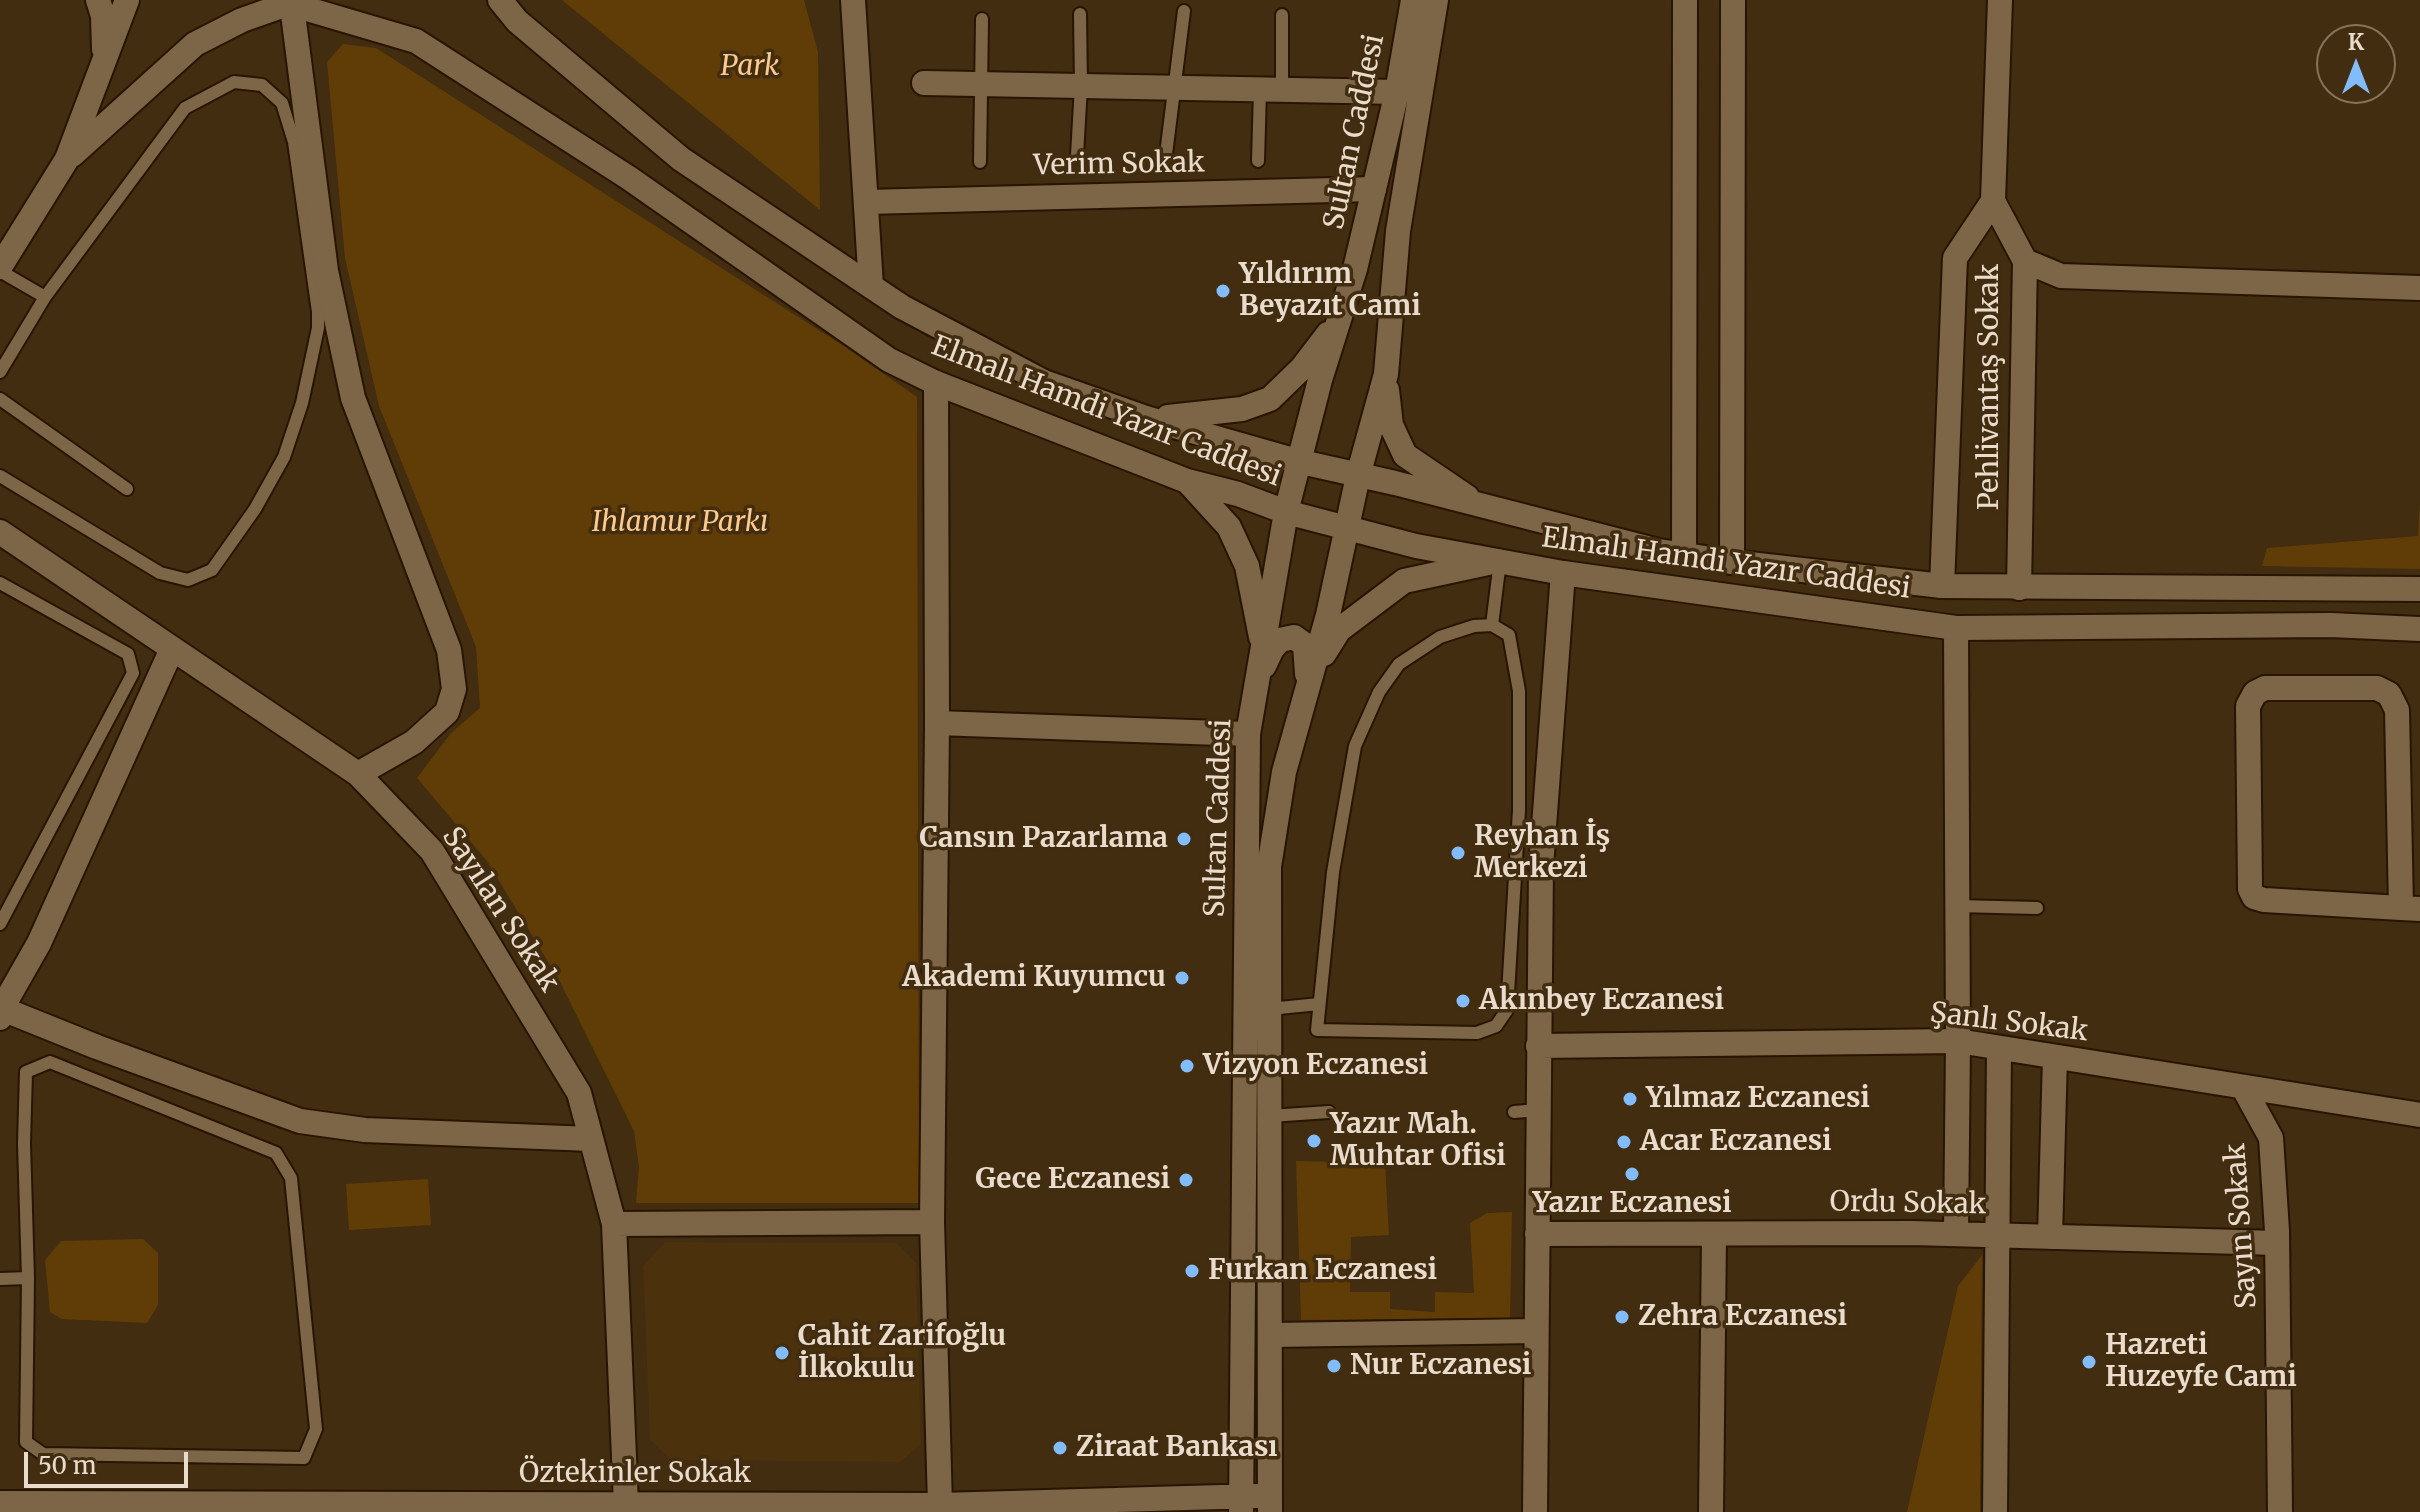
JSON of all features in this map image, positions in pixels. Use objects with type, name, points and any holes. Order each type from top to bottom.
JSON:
[{"type":"street","points":[[98,0],[103,16],[105,58]]},
{"type":"street","points":[[1,263],[67,159],[127,0]]},
{"type":"street","name":"Elmalı Hamdi Yazır Caddesi","points":[[239,0],[296,5],[416,41],[629,178],[889,360],[936,383],[1187,481],[1238,494],[1286,512],[1416,546],[1563,573],[1956,628],[2343,625],[2420,629]]},
{"type":"street","name":"Elmalı Hamdi Yazır Caddesi","points":[[500,0],[517,21],[681,159],[902,307],[1044,382],[1146,418],[1297,461],[1659,551],[1732,562],[1942,586],[2420,589]]},
{"type":"street","points":[[853,0],[871,286]]},
{"type":"street","name":"Sultan Caddesi","points":[[1241,1504],[1248,734],[1297,461],[1355,269],[1397,92],[1413,0]]},
{"type":"street","name":"Sultan Caddesi","points":[[1270,1504],[1269,867],[1284,772],[1328,615],[1358,476],[1386,374],[1398,231],[1436,0]]},
{"type":"street","points":[[1684,555],[1685,0]]},
{"type":"street","points":[[1732,562],[1733,0]]},
{"type":"street","points":[[1942,586],[1955,258],[1993,201],[2000,0]]},
{"type":"street","points":[[67,159],[195,44],[242,20],[296,5],[326,271],[353,398],[449,650],[454,689],[447,712],[414,742],[358,774]]},
{"type":"street","points":[[924,83],[1397,92]]},
{"type":"street","name":"Verim Sokak","points":[[866,202],[1374,189]]},
{"type":"street","name":"Pehlivantaş Sokak","points":[[1993,201],[2025,261],[2019,588]]},
{"type":"street","points":[[2025,261],[2061,276],[2420,288]]},
{"type":"street","points":[[1146,418],[1195,416],[1242,409],[1270,399],[1302,368],[1339,320]]},
{"type":"street","points":[[1386,374],[1391,425],[1405,455],[1482,507]]},
{"type":"street","points":[[936,383],[937,723],[932,1222],[940,1505]]},
{"type":"street","points":[[1187,481],[1229,527],[1247,566],[1263,646]]},
{"type":"street","name":"Sayılan Sokak","points":[[0,532],[358,774],[432,851],[579,1093],[614,1224],[631,1508]]},
{"type":"street","points":[[1309,682],[1339,630],[1404,581],[1500,561]]},
{"type":"street","points":[[1535,1512],[1537,1234],[1526,1111],[1538,1046],[1540,900],[1563,573]]},
{"type":"street","points":[[1956,628],[1956,1234]]},
{"type":"street","points":[[1257,681],[1272,649],[1280,640],[1294,637],[1305,645],[1309,682]]},
{"type":"street","points":[[172,649],[39,943],[1,1011],[300,1121],[365,1130],[591,1139]]},
{"type":"street","points":[[2265,688],[2377,688],[2389,694],[2397,710],[2410,909],[2254,897],[2250,889],[2248,706],[2255,693],[2265,688]]},
{"type":"street","points":[[937,723],[1248,734]]},
{"type":"street","name":"Şanlı Sokak","points":[[1538,1046],[1958,1041],[2420,1115]]},
{"type":"street","points":[[1995,1512],[1999,1048]]},
{"type":"street","points":[[2050,1237],[2055,1057]]},
{"type":"street","name":"Sayın Sokak","points":[[2243,1087],[2271,1138],[2277,1243],[2280,1512]]},
{"type":"street","points":[[614,1224],[932,1222]]},
{"type":"street","name":"Ordu Sokak","points":[[1537,1234],[1956,1234],[2277,1243]]},
{"type":"street","points":[[1711,1512],[1714,1234]]},
{"type":"street","points":[[1271,1335],[1536,1331]]},
{"type":"street","name":"Öztekinler Sokak","points":[[0,1503],[49,1507],[346,1508],[1270,1504]]},
{"type":"lane","points":[[1166,154],[1184,11]]},
{"type":"lane","points":[[1077,155],[1081,86],[1080,14]]},
{"type":"lane","points":[[1258,161],[1282,15]]},
{"type":"lane","points":[[980,162],[982,19]]},
{"type":"lane","points":[[0,372],[45,297],[185,108],[234,82],[262,85],[282,103],[294,142],[318,328],[302,403],[284,457],[255,509],[212,570],[188,580],[160,573],[0,476]]},
{"type":"lane","points":[[1,263],[45,297]]},
{"type":"lane","points":[[0,399],[127,489]]},
{"type":"lane","points":[[1492,625],[1500,561]]},
{"type":"lane","points":[[0,583],[128,654],[133,673],[0,924]]},
{"type":"lane","points":[[1492,625],[1509,635],[1519,691],[1519,810],[1507,1010],[1496,1026],[1477,1033],[1317,1030],[1333,872],[1355,746],[1379,692],[1399,664],[1440,637],[1474,626],[1492,625]]},
{"type":"lane","points":[[1513,900],[1540,900]]},
{"type":"lane","points":[[1957,906],[2037,908]]},
{"type":"lane","points":[[1269,1009],[1319,1004]]},
{"type":"lane","points":[[50,1062],[276,1153],[291,1178],[316,1429],[304,1458],[43,1454],[26,1442],[28,1278],[24,1143],[26,1072],[50,1062]]},
{"type":"lane","points":[[1270,1116],[1329,1112]]},
{"type":"lane","points":[[0,1279],[28,1278]]},
{"type":"shaded area","name":"Cahit Zarifoğlu İlkokulu","points":[[665,1242],[896,1243],[916,1263],[921,1443],[901,1462],[671,1460],[650,1439],[643,1266]]},
{"type":"green space","name":"Park","points":[[562,0],[804,0],[818,52],[820,210]]},
{"type":"green space","name":"Ihlamur Parkı","points":[[343,44],[376,48],[847,348],[917,397],[919,1203],[636,1203],[639,1167],[634,1131],[559,980],[487,861],[417,778],[451,733],[480,708],[476,647],[379,406],[345,258],[327,62]]},
{"type":"green space","points":[[2420,502],[2420,569],[2262,566],[2267,548],[2418,536]]},
{"type":"green space","points":[[1296,1161],[1385,1163],[1389,1235],[1351,1237],[1350,1292],[1390,1292],[1390,1309],[1435,1312],[1435,1292],[1474,1293],[1470,1223],[1487,1213],[1512,1212],[1510,1318],[1301,1320]]},
{"type":"green space","points":[[428,1179],[431,1225],[349,1230],[346,1184]]},
{"type":"green space","points":[[143,1239],[158,1253],[158,1305],[147,1323],[62,1319],[50,1312],[45,1260],[61,1241]]},
{"type":"green space","points":[[1982,1255],[1980,1512],[1907,1512],[1958,1286]]},
{"type":"place","name":"Yıldırım Beyazıt Cami","points":[[1223,291]]},
{"type":"place","name":"Cansın Pazarlama","points":[[1184,839]]},
{"type":"place","name":"Reyhan İş Merkezi","points":[[1458,853]]},
{"type":"place","name":"Akademi Kuyumcu","points":[[1182,978]]},
{"type":"place","name":"Akınbey Eczanesi","points":[[1463,1001]]},
{"type":"place","name":"Vizyon Eczanesi","points":[[1187,1066]]},
{"type":"place","name":"Yılmaz Eczanesi","points":[[1630,1099]]},
{"type":"place","name":"Yazır Mah. Muhtar Ofisi","points":[[1314,1141]]},
{"type":"place","name":"Acar Eczanesi","points":[[1624,1142]]},
{"type":"place","name":"Yazır Eczanesi","points":[[1632,1174]]},
{"type":"place","name":"Gece Eczanesi","points":[[1186,1180]]},
{"type":"place","name":"Furkan Eczanesi","points":[[1192,1271]]},
{"type":"place","name":"Zehra Eczanesi","points":[[1622,1317]]},
{"type":"place","name":"Cahit Zarifoğlu İlkokulu","points":[[782,1353]]},
{"type":"place","name":"Hazreti Huzeyfe Cami","points":[[2089,1362]]},
{"type":"place","name":"Nur Eczanesi","points":[[1334,1366]]},
{"type":"place","name":"Ziraat Bankası","points":[[1060,1448]]}]
